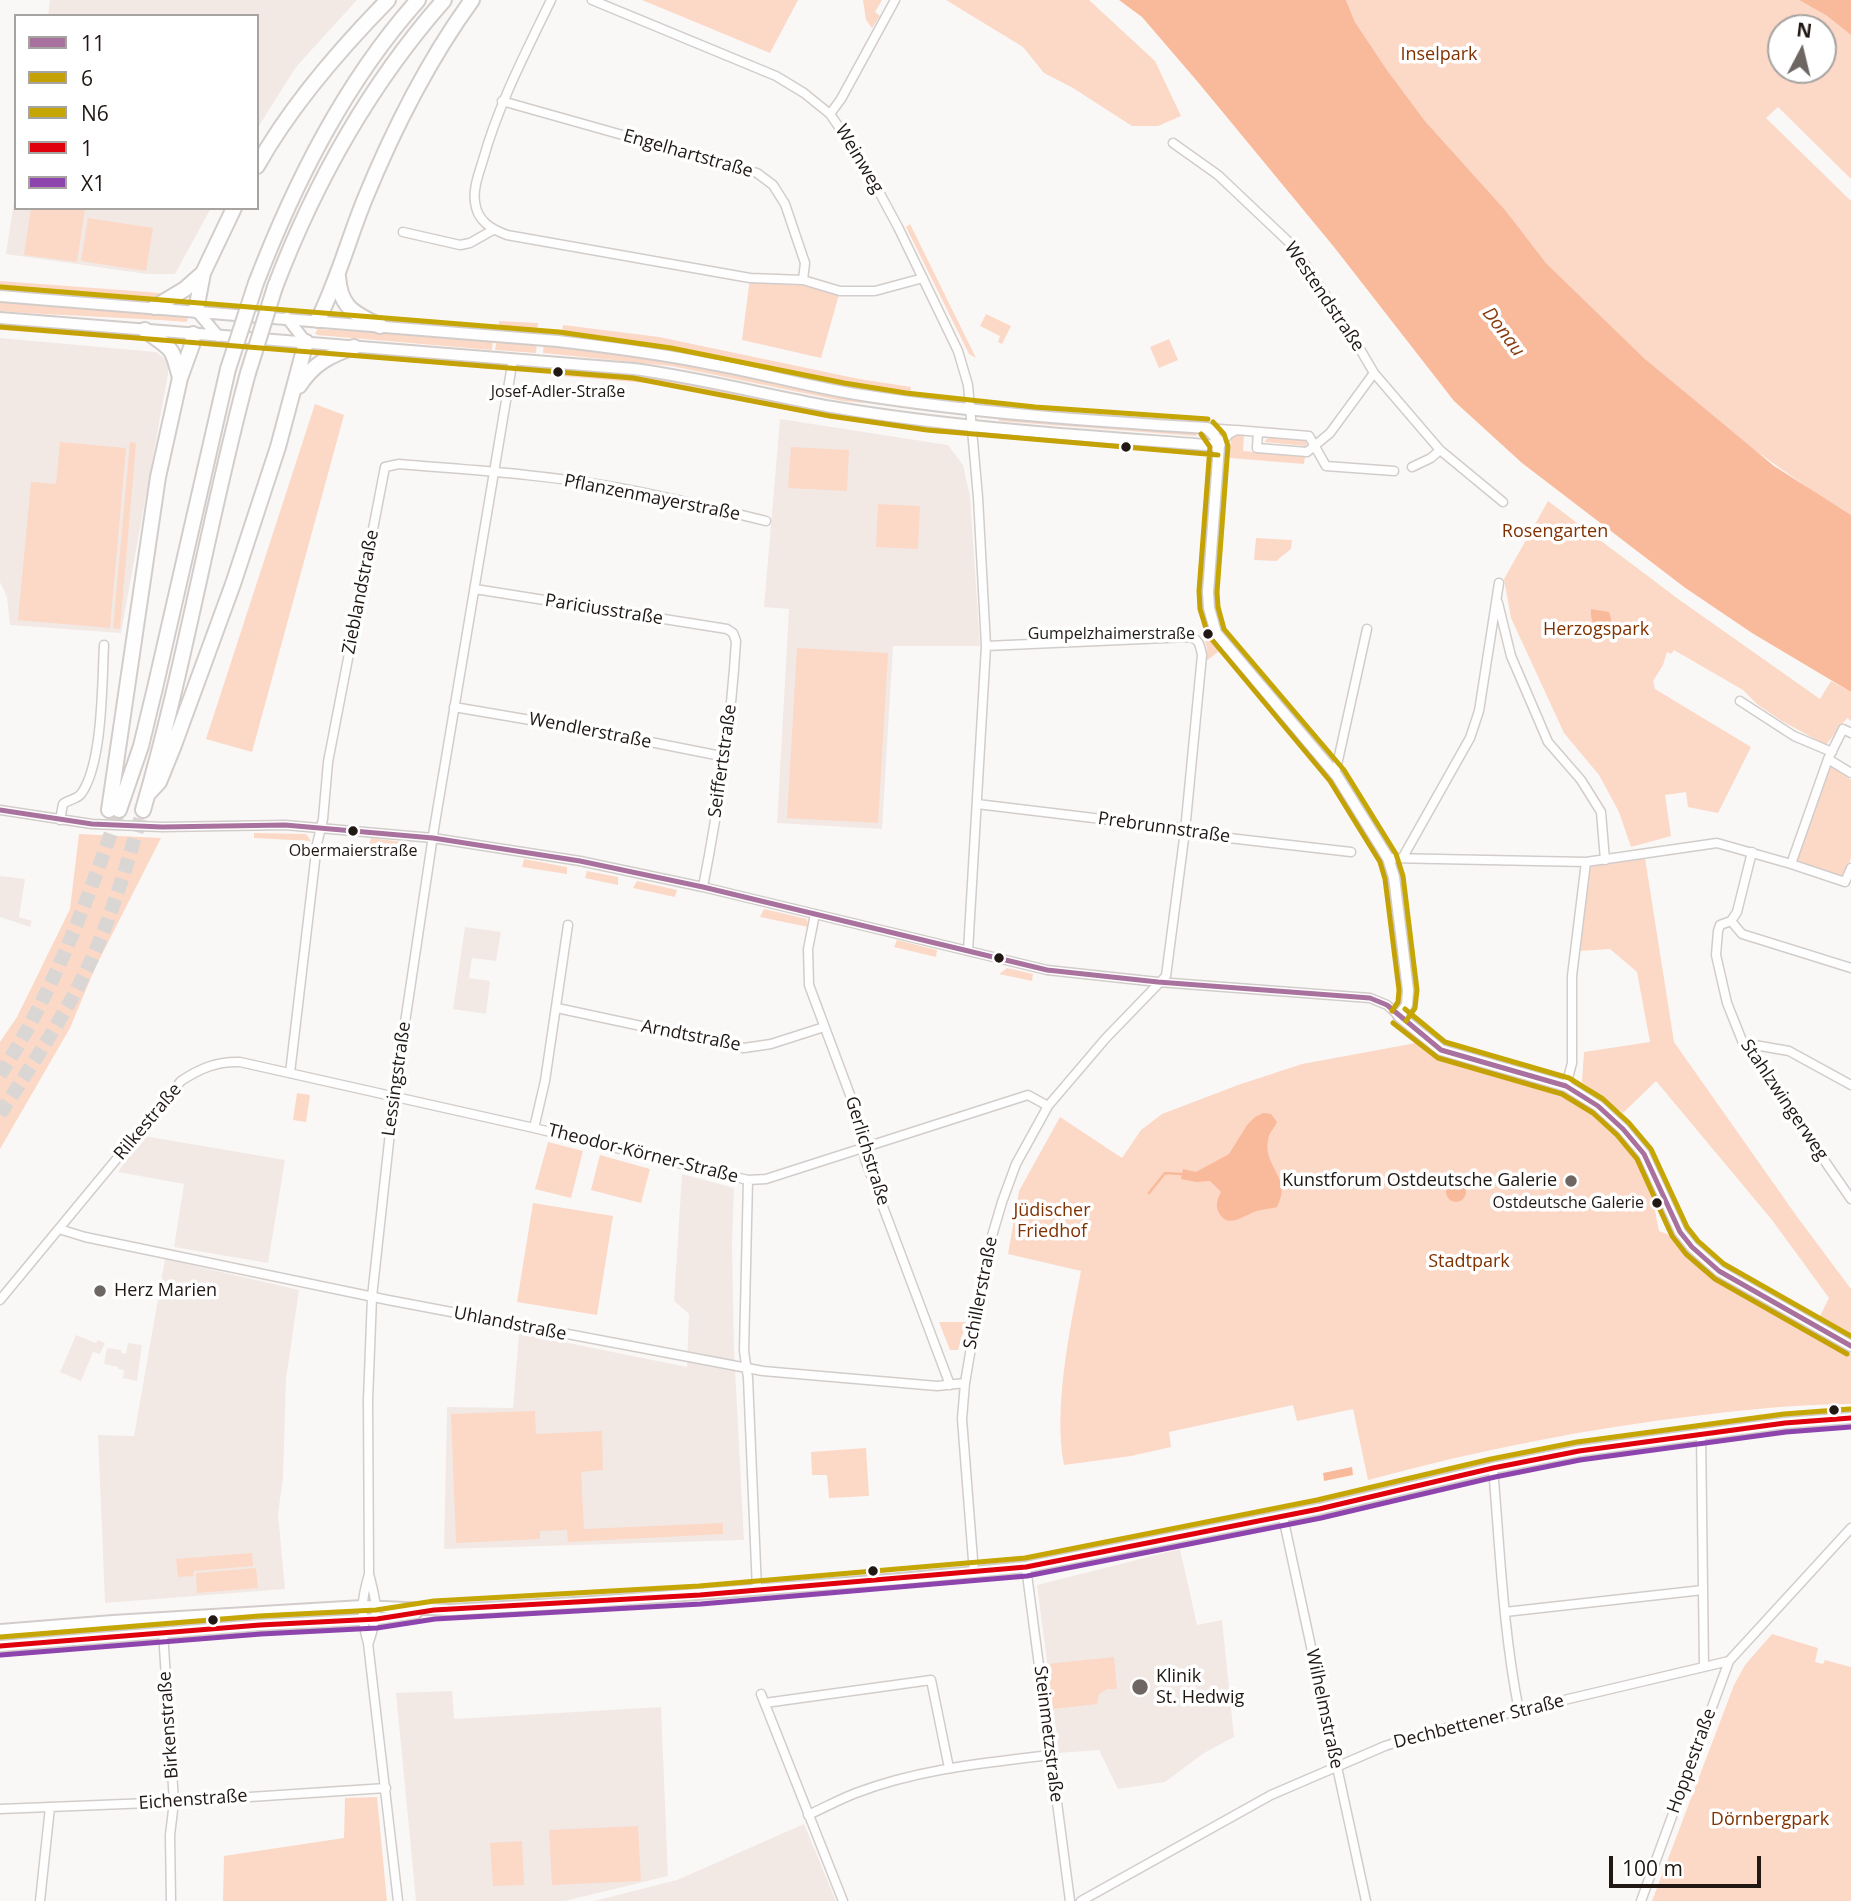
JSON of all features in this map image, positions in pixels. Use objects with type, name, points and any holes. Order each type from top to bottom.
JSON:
[{"type":"highway","points":[[259,163],[323,72],[388,0]]},
{"type":"highway","points":[[193,334],[192,345],[180,378],[158,477],[114,810],[141,746],[228,369],[256,284],[321,139],[381,47],[418,0]]},
{"type":"highway","points":[[143,810],[184,651],[225,464],[248,373],[275,287],[289,250],[340,145],[392,66],[444,0]]},
{"type":"highway","points":[[318,320],[365,200],[405,110],[440,46],[472,0]]},
{"type":"highway","points":[[195,310],[203,273],[233,210]]},
{"type":"highway","points":[[155,307],[185,289],[203,273]]},
{"type":"highway","points":[[337,275],[339,290],[348,307],[380,326]]},
{"type":"highway","points":[[145,330],[171,349],[176,357],[180,378]]},
{"type":"highway","points":[[147,795],[159,782],[200,678],[294,393],[306,342]]},
{"type":"highway","points":[[294,393],[315,365],[354,346]]},
{"type":"street","points":[[551,0],[502,101],[475,190],[477,212],[483,222],[493,230],[507,235],[750,278],[803,280],[840,291],[875,291],[923,278]]},
{"type":"street","name":"Weinweg","points":[[592,0],[776,76],[804,93],[830,114],[864,164],[958,351],[968,385],[978,497],[986,646],[968,951]]},
{"type":"street","points":[[830,114],[841,99],[895,0]]},
{"type":"street","name":"Engelhartstraße","points":[[502,101],[757,173],[773,185],[785,204],[805,263],[803,280]]},
{"type":"street","name":"Westendstraße","points":[[1173,143],[1218,174],[1293,246],[1374,373],[1440,450],[1503,502]]},
{"type":"street","points":[[403,232],[460,245],[470,243],[493,230]]},
{"type":"street","points":[[0,296],[318,320],[558,341],[639,351],[709,363],[808,386],[970,409],[1309,436],[1326,466],[1394,471]]},
{"type":"street","points":[[193,334],[195,310]]},
{"type":"street","points":[[195,310],[218,336]]},
{"type":"street","points":[[0,318],[671,374],[832,407],[970,426],[1219,446]]},
{"type":"street","points":[[287,318],[306,342]]},
{"type":"street","points":[[306,342],[318,320]]},
{"type":"street","points":[[433,838],[513,359]]},
{"type":"street","points":[[1258,432],[1257,448],[1307,452],[1330,433],[1374,373]]},
{"type":"street","points":[[1207,428],[1217,439],[1219,446],[1208,592],[1212,623],[1222,640],[1335,774],[1388,858],[1395,877],[1408,990],[1407,1005],[1399,1016]]},
{"type":"street","points":[[1219,446],[1236,430]]},
{"type":"street","points":[[1412,467],[1431,458],[1440,450]]},
{"type":"street","name":"Zieblandstraße","points":[[320,827],[328,762],[385,467],[398,464],[495,472]]},
{"type":"street","name":"Pflanzenmayerstraße","points":[[495,472],[607,486],[766,521]]},
{"type":"street","points":[[1403,857],[1470,738],[1479,711],[1499,583]]},
{"type":"street","name":"Pariciusstraße","points":[[475,589],[727,629],[733,633]]},
{"type":"street","points":[[1496,596],[1511,656],[1548,742],[1581,779],[1601,812],[1605,860]]},
{"type":"street","points":[[1335,774],[1367,629]]},
{"type":"street","name":"Seiffertstraße","points":[[703,887],[726,757],[735,660],[736,641],[733,633]]},
{"type":"street","points":[[986,646],[1188,636],[1199,642],[1202,655],[1185,831],[1166,976],[1158,982]]},
{"type":"street","points":[[60,820],[63,804],[79,796],[86,785],[99,744],[104,645]]},
{"type":"street","points":[[1740,701],[1794,736],[1830,755],[1851,773]]},
{"type":"street","name":"Wendlerstraße","points":[[454,707],[726,757]]},
{"type":"street","points":[[1791,864],[1830,755],[1843,729],[1851,733]]},
{"type":"street","name":"Prebrunnstraße","points":[[977,804],[1351,852]]},
{"type":"street","points":[[0,810],[60,820],[150,827],[285,825],[433,838],[580,861],[703,887],[1047,970],[1158,982],[1370,998],[1387,1005],[1441,1049],[1566,1086],[1598,1106],[1644,1154],[1681,1232],[1705,1259],[1719,1271],[1851,1346]]},
{"type":"street","points":[[290,1073],[320,827]]},
{"type":"street","name":"Lessingstraße","points":[[398,1901],[368,1643],[361,1619],[369,1574],[368,1399],[372,1297],[394,1096],[433,838]]},
{"type":"street","points":[[1388,858],[1586,862],[1628,858],[1709,843],[1752,852],[1848,883],[1851,868]]},
{"type":"street","points":[[1752,852],[1737,912],[1731,921],[1742,934],[1851,968]]},
{"type":"street","points":[[1566,1086],[1572,1063],[1572,976],[1586,862]]},
{"type":"street","name":"Gerlichstraße","points":[[815,914],[807,967],[809,985],[865,1135],[865,1159],[950,1385]]},
{"type":"street","name":"Stahlzwingerweg","points":[[1731,921],[1720,925],[1716,955],[1727,1003],[1743,1042],[1851,1199]]},
{"type":"street","points":[[534,1128],[545,1081],[568,925]]},
{"type":"street","name":"Schillerstraße","points":[[974,1573],[962,1419],[965,1383],[992,1232],[1016,1164],[1048,1106],[1158,982]]},
{"type":"street","name":"Arndtstraße","points":[[557,1008],[744,1048],[771,1044],[824,1027]]},
{"type":"street","points":[[1743,1042],[1789,1051],[1851,1085]]},
{"type":"street","name":"Rilkestraße","points":[[0,1300],[149,1118],[181,1082],[192,1074],[204,1068],[230,1062],[394,1096]]},
{"type":"street","name":"Theodor-Körner-Straße","points":[[394,1096],[748,1180],[766,1179],[1028,1095],[1048,1106]]},
{"type":"street","points":[[748,1180],[744,1350],[757,1590]]},
{"type":"street","name":"Uhlandstraße","points":[[60,1229],[85,1237],[372,1297],[746,1367],[852,1378],[950,1385],[965,1383]]},
{"type":"street","points":[[0,1646],[163,1632],[377,1619],[434,1610],[757,1590],[1026,1567],[1283,1517],[1493,1468],[1579,1451],[1701,1433],[1851,1418]]},
{"type":"street","points":[[1701,1433],[1704,1666]]},
{"type":"street","points":[[1493,1468],[1505,1612],[1519,1711]]},
{"type":"street","name":"Wilhelmstraße","points":[[1283,1517],[1366,1901]]},
{"type":"street","points":[[1729,1661],[1851,1528]]},
{"type":"street","name":"Steinmetzstraße","points":[[1026,1567],[1070,1901]]},
{"type":"street","name":"Lessingstraße","points":[[368,1643],[377,1619],[377,1606],[369,1574]]},
{"type":"street","points":[[1505,1612],[1703,1590]]},
{"type":"street","points":[[0,1630],[362,1606],[434,1610]]},
{"type":"street","name":"Birkenstraße","points":[[163,1632],[174,1802],[170,1835],[171,1901]]},
{"type":"street","name":"Dechbettener Straße","points":[[1081,1901],[1271,1795],[1385,1746],[1429,1732],[1729,1661]]},
{"type":"street","name":"Hoppestraße","points":[[1641,1901],[1729,1661]]},
{"type":"street","points":[[765,1703],[931,1680],[949,1768]]},
{"type":"street","points":[[761,1694],[843,1901]]},
{"type":"street","points":[[808,1815],[856,1793],[949,1768],[1051,1755]]},
{"type":"street","name":"Eichenstraße","points":[[0,1809],[174,1802],[386,1788]]},
{"type":"street","points":[[40,1901],[50,1807]]},
{"type":"shaded area","points":[[50,0],[357,0],[296,67],[259,126],[259,14],[48,14]]},
{"type":"shaded area","points":[[14,201],[14,210],[210,210],[175,274],[147,274],[6,254]]},
{"type":"shaded area","points":[[0,338],[156,352],[168,361],[168,374],[121,633],[10,625],[7,597],[0,582]]},
{"type":"shaded area","points":[[780,419],[948,445],[963,465],[970,496],[980,646],[893,646],[882,829],[777,823],[789,609],[764,607]]},
{"type":"shaded area","points":[[0,876],[25,879],[19,917],[32,921],[30,927],[0,917]]},
{"type":"shaded area","points":[[465,927],[501,932],[496,961],[472,958],[469,978],[490,981],[486,1014],[453,1009]]},
{"type":"shaded area","points":[[144,1136],[285,1160],[268,1263],[174,1247],[184,1184],[118,1172]]},
{"type":"shaded area","points":[[682,1174],[734,1188],[734,1351],[744,1540],[444,1549],[447,1407],[513,1408],[519,1333],[687,1367],[689,1314],[674,1301]]},
{"type":"shaded area","points":[[165,1259],[299,1290],[286,1379],[283,1478],[278,1514],[285,1589],[105,1603],[98,1435],[134,1436]]},
{"type":"shaded area","points":[[76,1335],[96,1343],[98,1340],[105,1343],[100,1354],[93,1352],[81,1381],[60,1372]]},
{"type":"shaded area","points":[[128,1343],[142,1345],[137,1381],[123,1378],[124,1370],[104,1364],[107,1348],[121,1350],[121,1353],[126,1354]]},
{"type":"shaded area","name":"Klinik St. Hedwig","points":[[1180,1549],[1197,1625],[1222,1620],[1234,1737],[1204,1753],[1165,1782],[1118,1789],[1099,1750],[1059,1753],[1037,1585]]},
{"type":"shaded area","points":[[452,1691],[454,1719],[661,1707],[668,1876],[565,1901],[416,1901],[396,1693]]},
{"type":"shaded area","points":[[804,1824],[836,1901],[594,1901],[677,1880]]},
{"type":"green space","points":[[642,0],[798,0],[770,53]]},
{"type":"green space","points":[[863,0],[882,0],[875,12],[880,16],[872,28],[866,20]]},
{"type":"green space","points":[[946,0],[1089,0],[1155,61],[1181,116],[1158,126],[1132,126],[1073,88],[1044,73],[1023,47]]},
{"type":"green space","name":"Inselpark","points":[[1346,0],[1799,0],[1824,14],[1767,14],[1767,84],[1837,84],[1837,24],[1851,35],[1851,179],[1778,107],[1766,118],[1851,201],[1851,515],[1743,442],[1645,359],[1546,263],[1506,211],[1425,121],[1355,22]]},
{"type":"green space","points":[[31,210],[85,210],[77,262],[24,255]]},
{"type":"green space","points":[[88,218],[153,228],[146,271],[81,261]]},
{"type":"green space","points":[[910,224],[976,358],[969,354],[906,227]]},
{"type":"green space","points":[[750,278],[803,280],[840,291],[821,358],[742,340]]},
{"type":"green space","points":[[0,281],[167,294],[147,299],[0,289]]},
{"type":"green space","points":[[0,300],[188,314],[187,322],[0,311]]},
{"type":"green space","points":[[986,314],[1011,326],[1002,344],[998,342],[1000,336],[980,326]]},
{"type":"green space","points":[[499,321],[538,323],[537,331],[499,326]]},
{"type":"green space","points":[[0,323],[150,339],[158,342],[0,330]]},
{"type":"green space","points":[[563,325],[659,337],[859,379],[911,387],[910,395],[661,348],[577,335],[562,331]]},
{"type":"green space","points":[[318,329],[493,339],[492,350],[317,335],[315,333]]},
{"type":"green space","points":[[497,339],[537,342],[536,353],[495,350]]},
{"type":"green space","points":[[1169,339],[1178,360],[1159,368],[1150,347]]},
{"type":"green space","points":[[544,343],[663,359],[907,407],[843,401],[671,366],[543,353]]},
{"type":"green space","points":[[358,352],[489,366],[488,369],[338,356]]},
{"type":"green space","points":[[563,369],[650,375],[941,431],[941,434],[826,418],[658,384],[562,376]]},
{"type":"green space","points":[[315,404],[344,415],[252,752],[206,739]]},
{"type":"green space","points":[[999,421],[1196,432],[1196,436]]},
{"type":"green space","points":[[1244,434],[1243,451],[1305,456],[1304,464],[1230,458],[1231,436]]},
{"type":"green space","points":[[1270,436],[1307,440],[1306,446],[1264,442]]},
{"type":"green space","points":[[60,442],[126,448],[110,628],[18,620],[31,482],[56,484]]},
{"type":"green space","points":[[130,442],[136,443],[120,629],[113,628]]},
{"type":"green space","points":[[791,447],[849,450],[847,491],[788,488]]},
{"type":"green space","name":"Herzogspark","points":[[1548,501],[1681,601],[1820,699],[1831,681],[1851,692],[1851,721],[1847,718],[1826,745],[1782,721],[1758,705],[1743,690],[1674,650],[1671,654],[1667,652],[1653,681],[1655,689],[1751,747],[1718,813],[1688,807],[1686,792],[1665,795],[1671,836],[1631,847],[1619,812],[1599,775],[1564,733],[1511,618],[1504,579]]},
{"type":"green space","points":[[878,504],[920,506],[918,549],[876,547]]},
{"type":"green space","points":[[1256,538],[1292,540],[1291,549],[1276,561],[1254,560]]},
{"type":"green space","points":[[1203,633],[1207,637],[1210,635],[1222,649],[1205,662],[1207,648]]},
{"type":"green space","points":[[797,648],[888,653],[878,823],[787,818]]},
{"type":"green space","points":[[1830,765],[1851,780],[1851,858],[1843,878],[1796,860]]},
{"type":"green space","points":[[254,833],[306,834],[311,841],[254,838]]},
{"type":"green space","points":[[79,834],[161,838],[95,968],[70,1028],[0,1149],[0,1042],[17,1017],[70,909]]},
{"type":"green space","points":[[371,838],[411,843],[410,850],[369,845]]},
{"type":"green space","points":[[1645,858],[1674,1042],[1851,1289],[1851,1334],[1820,1316],[1829,1298],[1772,1220],[1656,1081],[1623,1113],[1582,1082],[1584,1052],[1650,1042],[1637,972],[1610,949],[1579,951],[1589,864]]},
{"type":"green space","points":[[524,859],[567,867],[567,874],[522,867]]},
{"type":"green space","points":[[587,871],[618,877],[618,885],[585,878]]},
{"type":"green space","points":[[637,881],[677,890],[675,897],[633,888]]},
{"type":"green space","points":[[764,909],[807,919],[808,927],[760,917]]},
{"type":"green space","points":[[897,940],[937,950],[936,957],[894,947]]},
{"type":"green space","points":[[1007,968],[1033,974],[1032,981],[999,974]]},
{"type":"green space","name":"Stadtpark","points":[[1416,1043],[1443,1061],[1570,1094],[1634,1153],[1650,1186],[1659,1231],[1667,1234],[1686,1255],[1715,1275],[1851,1354],[1851,1404],[1758,1409],[1618,1426],[1492,1450],[1368,1480],[1353,1409],[1297,1421],[1293,1405],[1169,1432],[1171,1447],[1131,1456],[1064,1465],[1060,1419],[1062,1394],[1081,1271],[1008,1254],[1019,1191],[1060,1117],[1122,1158],[1141,1130],[1162,1114],[1302,1064]]},
{"type":"green space","points":[[297,1093],[310,1095],[306,1122],[293,1120]]},
{"type":"green space","points":[[548,1142],[583,1151],[571,1198],[535,1189]]},
{"type":"green space","points":[[600,1155],[650,1169],[641,1203],[591,1190]]},
{"type":"green space","points":[[533,1203],[613,1216],[597,1315],[517,1302]]},
{"type":"green space","points":[[939,1322],[966,1322],[958,1350],[950,1350]]},
{"type":"green space","points":[[535,1411],[536,1434],[602,1431],[603,1470],[581,1472],[584,1529],[723,1523],[723,1534],[568,1542],[567,1530],[540,1531],[540,1539],[456,1543],[451,1414]]},
{"type":"green space","points":[[866,1448],[869,1496],[829,1498],[827,1475],[812,1475],[811,1452]]},
{"type":"green space","points":[[252,1553],[253,1566],[194,1571],[193,1576],[178,1577],[176,1559]]},
{"type":"green space","points":[[256,1568],[258,1588],[197,1593],[196,1573]]},
{"type":"green space","points":[[338,1611],[0,1639],[15,1634],[184,1620]]},
{"type":"green space","name":"Dörnbergpark","points":[[1772,1634],[1818,1648],[1815,1662],[1823,1664],[1825,1660],[1851,1667],[1851,1901],[1652,1901],[1734,1685],[1745,1665]]},
{"type":"green space","points":[[1114,1657],[1117,1689],[1107,1689],[1099,1694],[1097,1704],[1053,1709],[1047,1664]]},
{"type":"green space","points":[[377,1797],[387,1901],[223,1901],[224,1856],[344,1838],[345,1798]]},
{"type":"green space","points":[[638,1826],[641,1881],[552,1885],[549,1830]]},
{"type":"green space","points":[[522,1841],[524,1885],[493,1886],[490,1843]]},
{"type":"water","name":"Donau","points":[[1119,0],[1346,0],[1355,22],[1425,121],[1506,211],[1546,263],[1645,359],[1774,466],[1851,515],[1851,692],[1752,633],[1684,587],[1522,463],[1454,401],[1334,247],[1197,81],[1142,17]]},
{"type":"water","points":[[1799,0],[1851,0],[1851,35],[1837,24],[1837,14],[1824,14]]},
{"type":"water","points":[[1591,609],[1609,612],[1611,623],[1604,632],[1593,623]]},
{"type":"water","points":[[1263,1113],[1271,1114],[1277,1122],[1267,1147],[1280,1179],[1281,1196],[1277,1207],[1257,1211],[1236,1220],[1227,1220],[1217,1208],[1221,1192],[1210,1181],[1181,1179],[1183,1169],[1196,1172],[1229,1154],[1247,1125]]},
{"type":"water","points":[[1456,1182],[1463,1185],[1466,1192],[1463,1199],[1456,1202],[1449,1199],[1446,1192],[1449,1185]]},
{"type":"water","points":[[1352,1467],[1353,1475],[1324,1481],[1323,1473]]},
{"type":"waterway","points":[[1149,1193],[1165,1173],[1182,1174]]},
{"type":"tunnel","points":[[0,1075],[53,979],[119,810]]},
{"type":"tunnel","points":[[0,1114],[57,1024],[97,948],[112,910],[143,810]]},
{"type":"transit line","name":"N6","points":[[1,287],[559,332],[671,348],[906,393],[1035,407],[1208,419]]},
{"type":"transit line","name":"6","points":[[0,327],[633,378],[830,416],[927,430],[1218,455]]},
{"type":"transit line","name":"N6","points":[[1213,422],[1224,434],[1228,446],[1217,592],[1224,629],[1344,770],[1396,854],[1403,876],[1417,990],[1415,1008],[1406,1021]]},
{"type":"transit line","name":"6","points":[[1201,434],[1210,447],[1199,591],[1200,609],[1208,635],[1330,781],[1380,862],[1385,879],[1399,990],[1398,1002],[1392,1011]]},
{"type":"transit line","name":"11","points":[[0,810],[92,824],[162,827],[285,825],[433,838],[580,861],[703,887],[1047,970],[1158,982],[1370,998],[1387,1005],[1441,1050],[1566,1086],[1598,1106],[1623,1129],[1644,1154],[1680,1232],[1692,1247],[1719,1271],[1851,1346]]},
{"type":"transit line","name":"N6","points":[[1405,1009],[1445,1042],[1569,1078],[1603,1099],[1629,1123],[1651,1149],[1687,1227],[1698,1241],[1724,1264],[1851,1336]]},
{"type":"transit line","name":"6","points":[[1393,1023],[1438,1058],[1562,1094],[1593,1113],[1617,1135],[1637,1159],[1672,1236],[1686,1254],[1715,1279],[1847,1354]]},
{"type":"transit line","name":"N6","points":[[0,1637],[259,1616],[376,1610],[434,1601],[699,1586],[1025,1558],[1317,1500],[1491,1459],[1577,1442],[1784,1414],[1850,1409]]},
{"type":"transit line","name":"1","points":[[0,1646],[260,1625],[377,1619],[434,1610],[700,1595],[1026,1567],[1319,1509],[1493,1468],[1579,1451],[1785,1423],[1851,1418]]},
{"type":"transit line","name":"X1","points":[[1,1655],[261,1634],[377,1628],[435,1619],[701,1604],[1027,1576],[1321,1518],[1580,1460],[1786,1432],[1851,1427]]},
{"type":"place","name":"Josef-Adler-Straße","points":[[558,372]]},
{"type":"place","name":"Gumpelzhaimerstraße","points":[[1208,634]]},
{"type":"place","name":"Obermaierstraße","points":[[353,831]]},
{"type":"place","name":"Kunstforum Ostdeutsche Galerie","points":[[1571,1181]]},
{"type":"place","name":"Ostdeutsche Galerie","points":[[1657,1203]]},
{"type":"place","name":"Herz Marien","points":[[100,1291]]},
{"type":"place","name":"Klinik St. Hedwig","points":[[1140,1687]]},
{"type":"park label","name":"Rosengarten","points":[[1555,532]]},
{"type":"park label","name":"Jüdischer Friedhof","points":[[1052,1221]]}]
